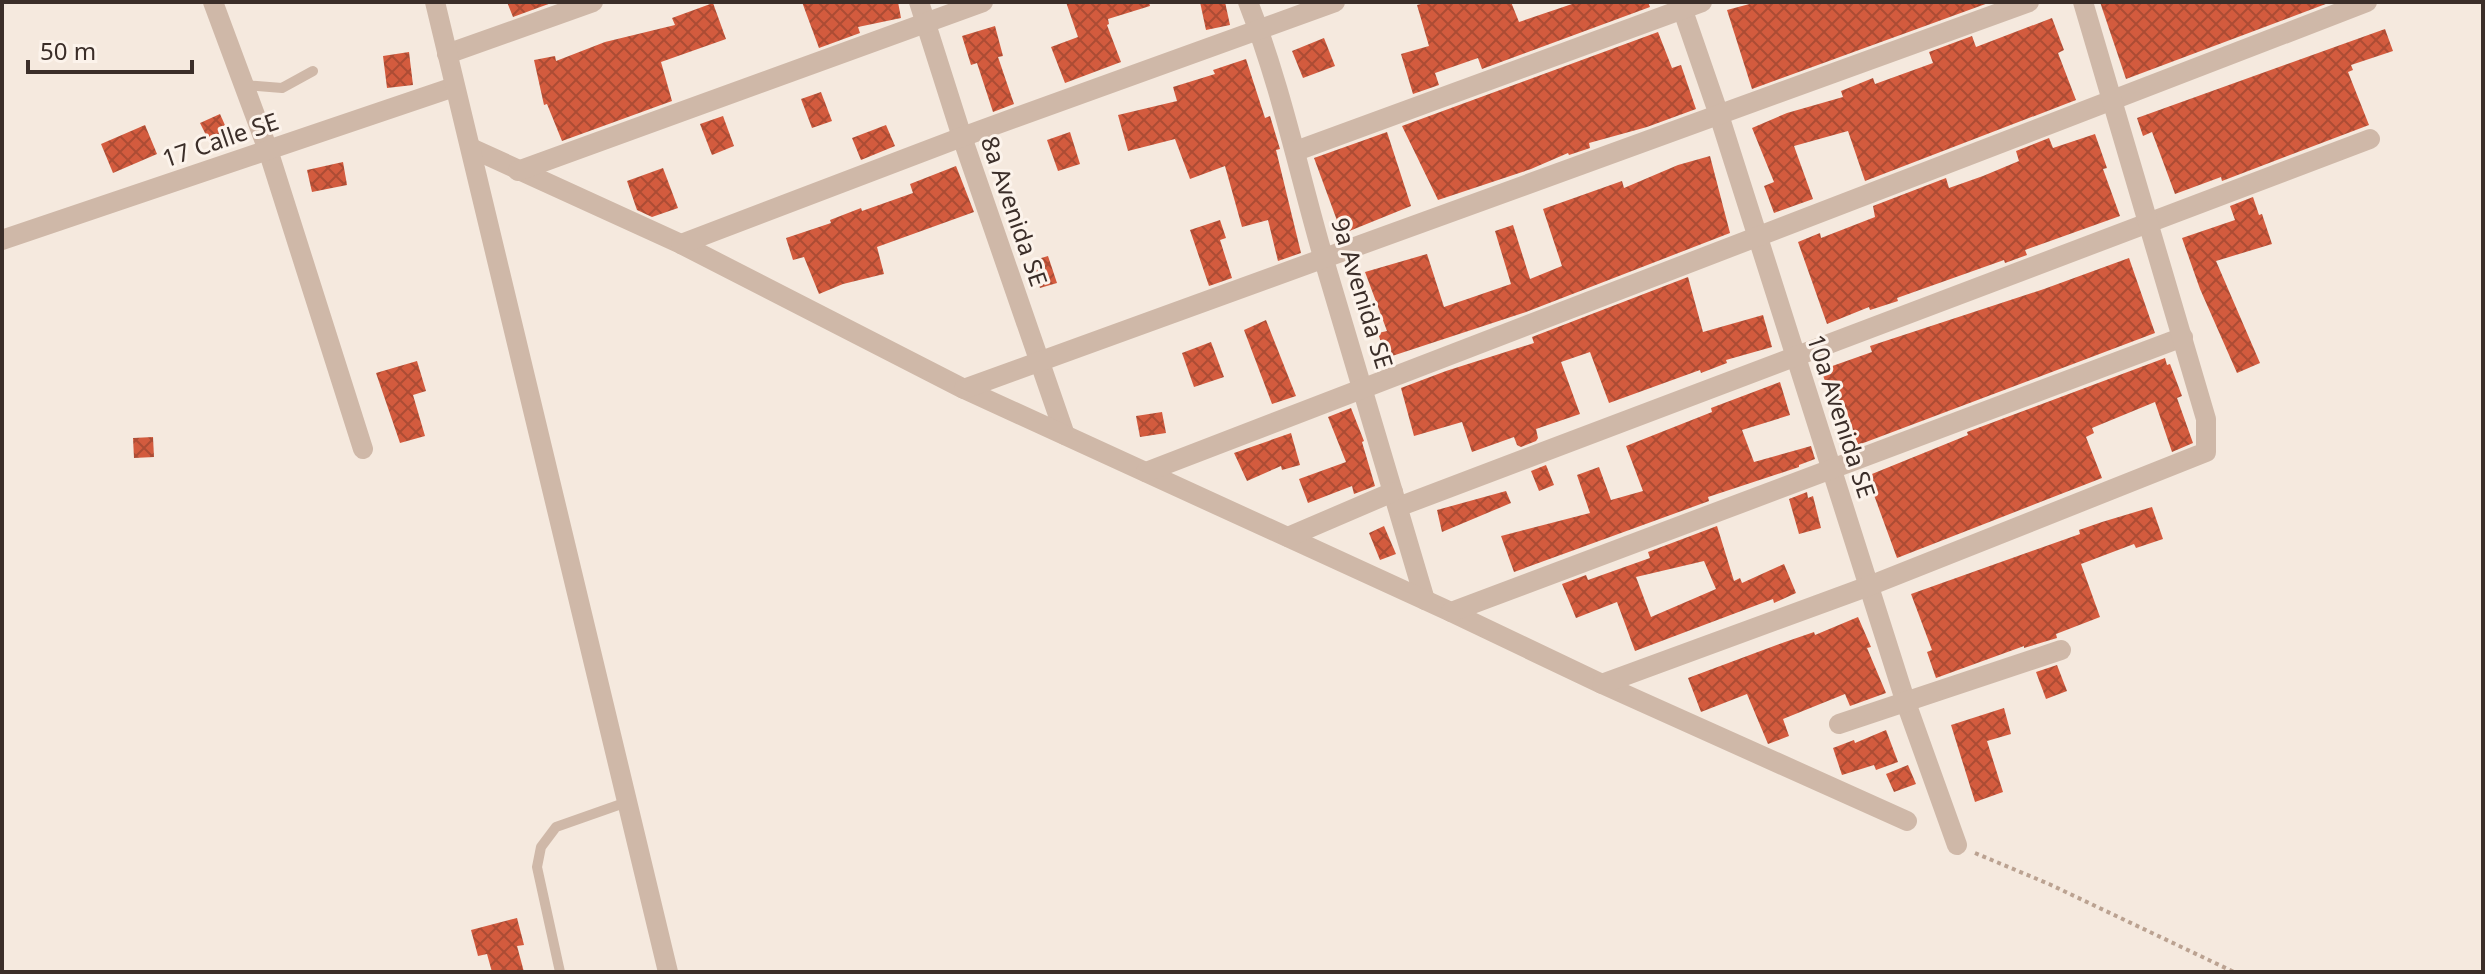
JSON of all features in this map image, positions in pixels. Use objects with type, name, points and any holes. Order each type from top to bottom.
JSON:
[{"type":"street","points":[[213,2],[268,150],[363,449]]},
{"type":"street","points":[[435,2],[668,972]]},
{"type":"street","points":[[447,54],[593,2]]},
{"type":"street","name":"8a Avenida SE","points":[[919,2],[1065,435]]},
{"type":"street","points":[[518,171],[983,2]]},
{"type":"street","name":"9a Avenida SE","points":[[1248,2],[1296,151],[1324,258],[1425,600]]},
{"type":"street","points":[[681,244],[962,137],[1335,2]]},
{"type":"street","points":[[964,389],[2029,2]]},
{"type":"street","points":[[1602,684],[1869,586],[2206,452],[2206,419],[2083,2]]},
{"type":"street","points":[[1146,472],[2367,2]]},
{"type":"street","points":[[1296,151],[1688,4]]},
{"type":"street","name":"10a Avenida SE","points":[[1688,4],[1719,115],[1905,700],[1957,845]]},
{"type":"street","name":"17 Calle SE","points":[[2,240],[454,87]]},
{"type":"street","points":[[1288,537],[1796,356],[2370,139]]},
{"type":"street","points":[[471,148],[681,244],[964,389],[1602,684],[1907,821]]},
{"type":"street","points":[[1451,612],[2183,337]]},
{"type":"street","points":[[1839,724],[2061,650]]},
{"type":"lane","points":[[244,85],[282,88],[313,71]]},
{"type":"lane","points":[[560,972],[537,867],[541,847],[556,827],[627,802]]},
{"type":"path","points":[[1957,845],[2049,884],[2234,972]]},
{"type":"building","points":[[507,2],[554,2],[513,17]]},
{"type":"building","points":[[802,2],[898,2],[901,18],[858,27],[860,33],[819,48]]},
{"type":"building","points":[[1066,2],[1149,2],[1150,6],[1108,19],[1107,25],[1121,62],[1065,83],[1051,47],[1078,37]]},
{"type":"building","points":[[1200,2],[1225,2],[1230,25],[1206,30]]},
{"type":"building","points":[[1430,2],[1511,2],[1519,22],[1578,2],[1648,2],[1650,7],[1482,69],[1478,58],[1435,73],[1439,85],[1413,94],[1401,54],[1429,46],[1417,5]]},
{"type":"building","points":[[1757,2],[1991,2],[1752,89],[1727,10]]},
{"type":"building","points":[[2100,2],[2331,2],[2126,79]]},
{"type":"building","points":[[713,3],[726,39],[661,62],[672,101],[562,141],[547,104],[544,105],[534,60],[555,56],[556,61],[605,42],[675,25],[672,18]]},
{"type":"building","points":[[2052,18],[2064,50],[2058,53],[2076,100],[1865,181],[1848,131],[1794,146],[1813,199],[1774,213],[1764,186],[1774,182],[1752,128],[1787,113],[1843,97],[1841,91],[1873,78],[1875,84],[1933,63],[1929,52],[1972,36],[1976,47]]},
{"type":"building","points":[[995,26],[1003,56],[998,57],[1014,104],[993,112],[977,63],[971,65],[962,36]]},
{"type":"building","points":[[2385,29],[2393,51],[2351,65],[2353,70],[2348,72],[2369,125],[2222,181],[2221,177],[2175,194],[2152,132],[2143,136],[2137,118]]},
{"type":"building","points":[[1658,32],[1672,68],[1681,65],[1696,109],[1589,143],[1590,148],[1438,200],[1402,126]]},
{"type":"building","points":[[1324,38],[1335,66],[1303,78],[1292,51]]},
{"type":"building","points":[[409,52],[413,85],[387,88],[383,56]]},
{"type":"building","points":[[1246,59],[1265,118],[1270,116],[1280,149],[1276,150],[1301,253],[1278,261],[1268,220],[1242,227],[1225,166],[1190,179],[1175,139],[1128,151],[1118,115],[1177,101],[1173,87],[1215,74],[1213,70]]},
{"type":"building","points":[[821,92],[832,121],[812,128],[801,99]]},
{"type":"building","points":[[220,114],[228,132],[209,141],[200,123]]},
{"type":"building","points":[[723,116],[734,146],[712,155],[700,124]]},
{"type":"building","points":[[145,125],[157,154],[113,173],[101,144]]},
{"type":"building","points":[[886,125],[895,146],[861,160],[852,138]]},
{"type":"building","points":[[1070,132],[1080,164],[1058,171],[1047,140]]},
{"type":"building","points":[[1387,132],[1411,206],[1342,234],[1314,158]]},
{"type":"building","points":[[2095,134],[2107,168],[2103,169],[2120,216],[2025,250],[2027,255],[2005,263],[2004,260],[1897,298],[1898,301],[1870,310],[1869,307],[1827,324],[1798,242],[1820,233],[1821,238],[1875,217],[1873,206],[1946,178],[1949,188],[1983,176],[2019,161],[2016,151],[2049,138],[2053,148]]},
{"type":"building","points":[[1710,156],[1730,233],[1526,312],[1386,358],[1378,333],[1387,331],[1365,272],[1427,254],[1444,307],[1511,284],[1495,231],[1513,225],[1530,279],[1562,266],[1543,209],[1622,181],[1624,188],[1678,165]]},
{"type":"building","points":[[343,162],[347,185],[312,192],[307,170]]},
{"type":"building","points":[[956,166],[974,212],[877,247],[884,274],[843,284],[819,294],[804,257],[793,260],[786,238],[831,223],[830,220],[861,208],[862,211],[913,193],[910,184]]},
{"type":"building","points":[[663,168],[678,208],[652,217],[637,210],[627,181]]},
{"type":"building","points":[[2253,197],[2272,244],[2216,261],[2260,363],[2237,373],[2200,289],[2182,238],[2235,220],[2230,206]]},
{"type":"building","points":[[1220,220],[1226,238],[1220,240],[1232,278],[1209,286],[1190,230]]},
{"type":"building","points":[[1048,256],[1057,283],[1040,288],[1031,261]]},
{"type":"building","points":[[2129,258],[2155,333],[1858,445],[1843,400],[1833,403],[1821,370],[1872,352],[1870,346]]},
{"type":"building","points":[[1688,277],[1703,332],[1763,315],[1772,347],[1726,360],[1727,363],[1701,373],[1700,370],[1609,403],[1590,352],[1561,362],[1580,414],[1536,429],[1536,441],[1521,447],[1514,437],[1472,452],[1462,422],[1414,436],[1401,388],[1534,343],[1532,337]]},
{"type":"building","points":[[1266,320],[1296,396],[1272,404],[1244,330]]},
{"type":"building","points":[[1211,342],[1224,377],[1194,387],[1182,353]]},
{"type":"building","points":[[2165,358],[2182,396],[2177,398],[2193,443],[2172,452],[2155,402],[2092,428],[2094,433],[2086,437],[2102,478],[1897,558],[1867,476],[1968,435],[1967,432]]},
{"type":"building","points":[[417,361],[426,391],[413,395],[425,436],[400,443],[376,373]]},
{"type":"building","points":[[1780,382],[1790,415],[1742,430],[1754,462],[1811,446],[1815,459],[1514,572],[1501,536],[1590,513],[1577,475],[1599,467],[1611,500],[1643,491],[1626,446],[1712,412],[1711,408]]},
{"type":"building","points":[[1351,408],[1364,441],[1375,486],[1354,494],[1352,486],[1308,503],[1299,479],[1346,462],[1328,417]]},
{"type":"building","points":[[1162,412],[1166,433],[1140,437],[1136,416]]},
{"type":"building","points":[[1291,433],[1300,465],[1282,470],[1281,466],[1247,481],[1234,453]]},
{"type":"building","points":[[153,437],[154,457],[134,458],[133,438]]},
{"type":"building","points":[[1546,465],[1554,485],[1539,491],[1531,471]]},
{"type":"building","points":[[1506,491],[1511,503],[1442,532],[1437,510]]},
{"type":"building","points":[[1807,492],[1808,498],[1813,496],[1821,528],[1799,534],[1789,499]]},
{"type":"building","points":[[2152,507],[2163,539],[2136,548],[2134,544],[2081,564],[2100,617],[2056,634],[2057,638],[2024,646],[1936,678],[1927,652],[1932,650],[1911,594],[2080,534],[2079,530]]},
{"type":"building","points":[[1384,526],[1396,554],[1380,560],[1369,533]]},
{"type":"building","points":[[1717,526],[1734,581],[1740,578],[1742,583],[1784,564],[1796,593],[1635,651],[1617,602],[1576,618],[1562,584],[1586,575],[1588,580],[1650,558],[1648,552]],"holes":[[[1704,561],[1716,589],[1651,617],[1636,577]]]},
{"type":"building","points":[[1858,617],[1886,693],[1850,706],[1845,694],[1783,719],[1789,736],[1768,744],[1747,694],[1701,712],[1688,678],[1814,632],[1815,635]]},
{"type":"building","points":[[2057,665],[2067,691],[2046,699],[2036,672]]},
{"type":"building","points":[[2004,708],[2011,734],[1987,741],[2003,792],[1975,802],[1951,725]]},
{"type":"building","points":[[1886,730],[1898,762],[1876,770],[1874,765],[1842,775],[1833,748]]},
{"type":"building","points":[[1908,765],[1916,784],[1894,792],[1886,774]]},
{"type":"building","points":[[517,918],[524,945],[517,946],[524,972],[492,972],[487,954],[478,956],[471,930]]}]
